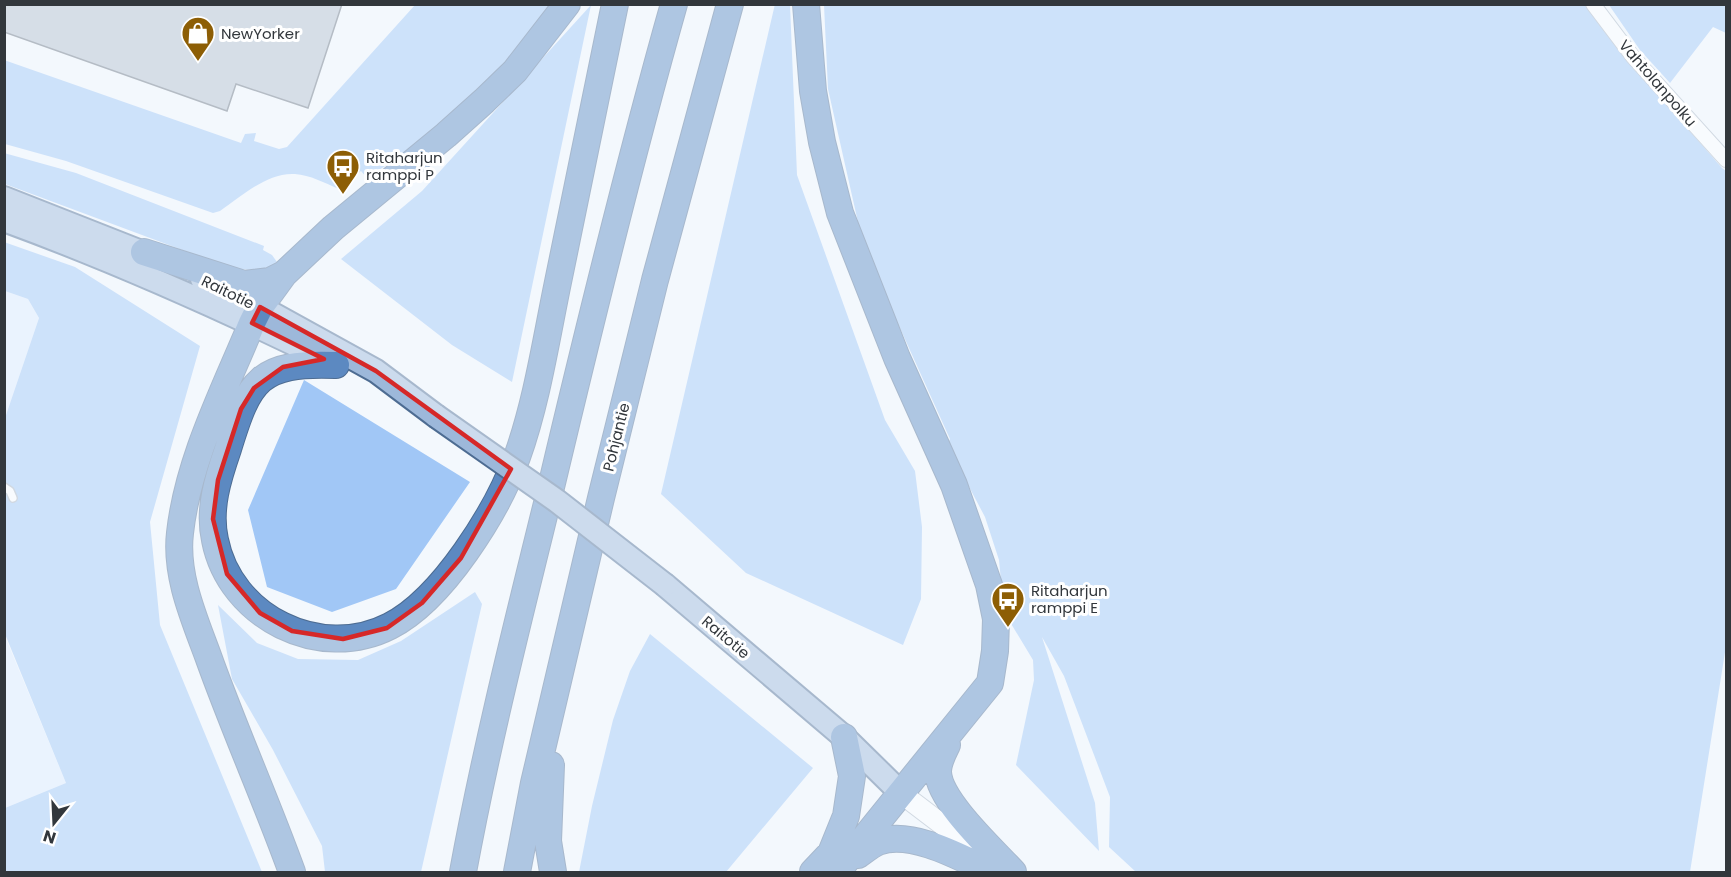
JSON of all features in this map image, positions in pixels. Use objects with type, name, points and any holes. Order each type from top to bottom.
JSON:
[{"type":"highway","points":[[292,873],[183,588],[179,536],[188,483],[256,315],[284,274],[333,228],[484,101],[514,71],[567,4]]},
{"type":"highway","points":[[336,365],[284,367],[263,378],[254,388],[241,409],[220,471],[213,519],[214,539],[227,574],[243,598],[260,613],[292,631],[343,639],[387,628],[405,618],[422,603],[443,581],[479,530],[497,500],[513,464],[542,363],[615,4]]},
{"type":"highway","points":[[463,873],[481,776],[577,380],[641,120],[674,4]]},
{"type":"highway","name":"Pohjantie","points":[[517,873],[534,783],[655,280],[730,4]]},
{"type":"highway","points":[[806,4],[815,101],[822,142],[840,213],[897,358],[954,485],[989,585],[996,619],[995,651],[990,683],[953,732],[841,868]]},
{"type":"highway","points":[[144,252],[244,284],[270,281],[284,274]]},
{"type":"highway","points":[[553,873],[548,841],[556,691]]},
{"type":"highway","points":[[953,732],[938,771],[946,796],[1013,873]]},
{"type":"highway","points":[[813,873],[831,853],[846,816],[852,776],[844,737]]},
{"type":"highway","points":[[841,868],[878,842],[896,838],[915,841],[957,856],[991,873]]},
{"type":"main road","name":"Raitotie","points":[[4,198],[144,252],[256,315],[336,365],[436,416]]},
{"type":"main road","name":"Raitotie","points":[[4,220],[256,315],[376,371],[557,501],[666,585],[844,737],[902,794],[1005,873]]},
{"type":"street","name":"Vahtolanpolku","points":[[1593,4],[1633,57],[1726,160]]},
{"type":"lane","points":[[4,487],[10,491],[13,498]]},
{"type":"highlighted area","points":[[260,307],[376,371],[511,469],[461,558],[422,603],[387,628],[343,639],[292,631],[260,613],[227,574],[213,519],[218,480],[241,409],[254,388],[283,367],[324,359],[252,323]]},
{"type":"shaded area","points":[[775,4],[790,5],[797,175],[885,420],[915,471],[922,527],[921,599],[903,645],[746,573],[661,494]]},
{"type":"shaded area","points":[[415,5],[559,5],[479,94],[403,154],[367,178],[361,171],[339,189],[306,176],[285,174],[265,181],[220,211],[213,213],[66,161],[5,144],[4,60],[241,143],[245,134],[256,133],[254,141],[279,149],[287,147]]},
{"type":"shaded area","points":[[591,5],[512,382],[452,345],[341,259],[422,191]]},
{"type":"shaded area","points":[[824,5],[1587,5],[1637,70],[1726,171],[1726,646],[1690,872],[1136,872],[1109,847],[1110,797],[1064,676],[1042,637],[1095,803],[1099,851],[1016,765],[1034,680],[1033,660],[1004,612],[999,560],[985,517],[947,445],[950,439],[881,286],[860,231],[828,89]]},
{"type":"shaded area","points":[[1609,5],[1726,5],[1726,33],[1713,27],[1670,83],[1640,50]]},
{"type":"shaded area","points":[[4,153],[76,173],[264,246],[263,250],[272,255],[277,262],[260,269],[247,270],[228,267],[5,184]]},
{"type":"shaded area","points":[[4,242],[75,267],[200,346],[150,522],[160,625],[262,872],[5,872],[5,808],[66,783],[5,634],[5,418],[39,318],[28,299],[5,291]]},
{"type":"shaded area","points":[[5,291],[28,299],[39,318],[5,418]]},
{"type":"shaded area","points":[[304,380],[470,482],[396,589],[332,612],[267,587],[248,510]]},
{"type":"shaded area","points":[[475,592],[482,604],[421,872],[325,872],[322,846],[273,750],[232,679],[218,605],[257,643],[298,659],[358,660],[401,641]]},
{"type":"shaded area","points":[[4,634],[66,783],[5,808],[4,808]]},
{"type":"shaded area","points":[[650,634],[813,768],[726,872],[579,872],[613,720],[630,671]]},
{"type":"building","points":[[4,4],[342,4],[308,108],[236,84],[227,111],[4,32]]},
{"type":"place","name":"NewYorker","points":[[198,62]]},
{"type":"place","name":"Ritaharjun ramppi P","points":[[343,195]]},
{"type":"place","name":"Ritaharjun ramppi E","points":[[1008,628]]}]
